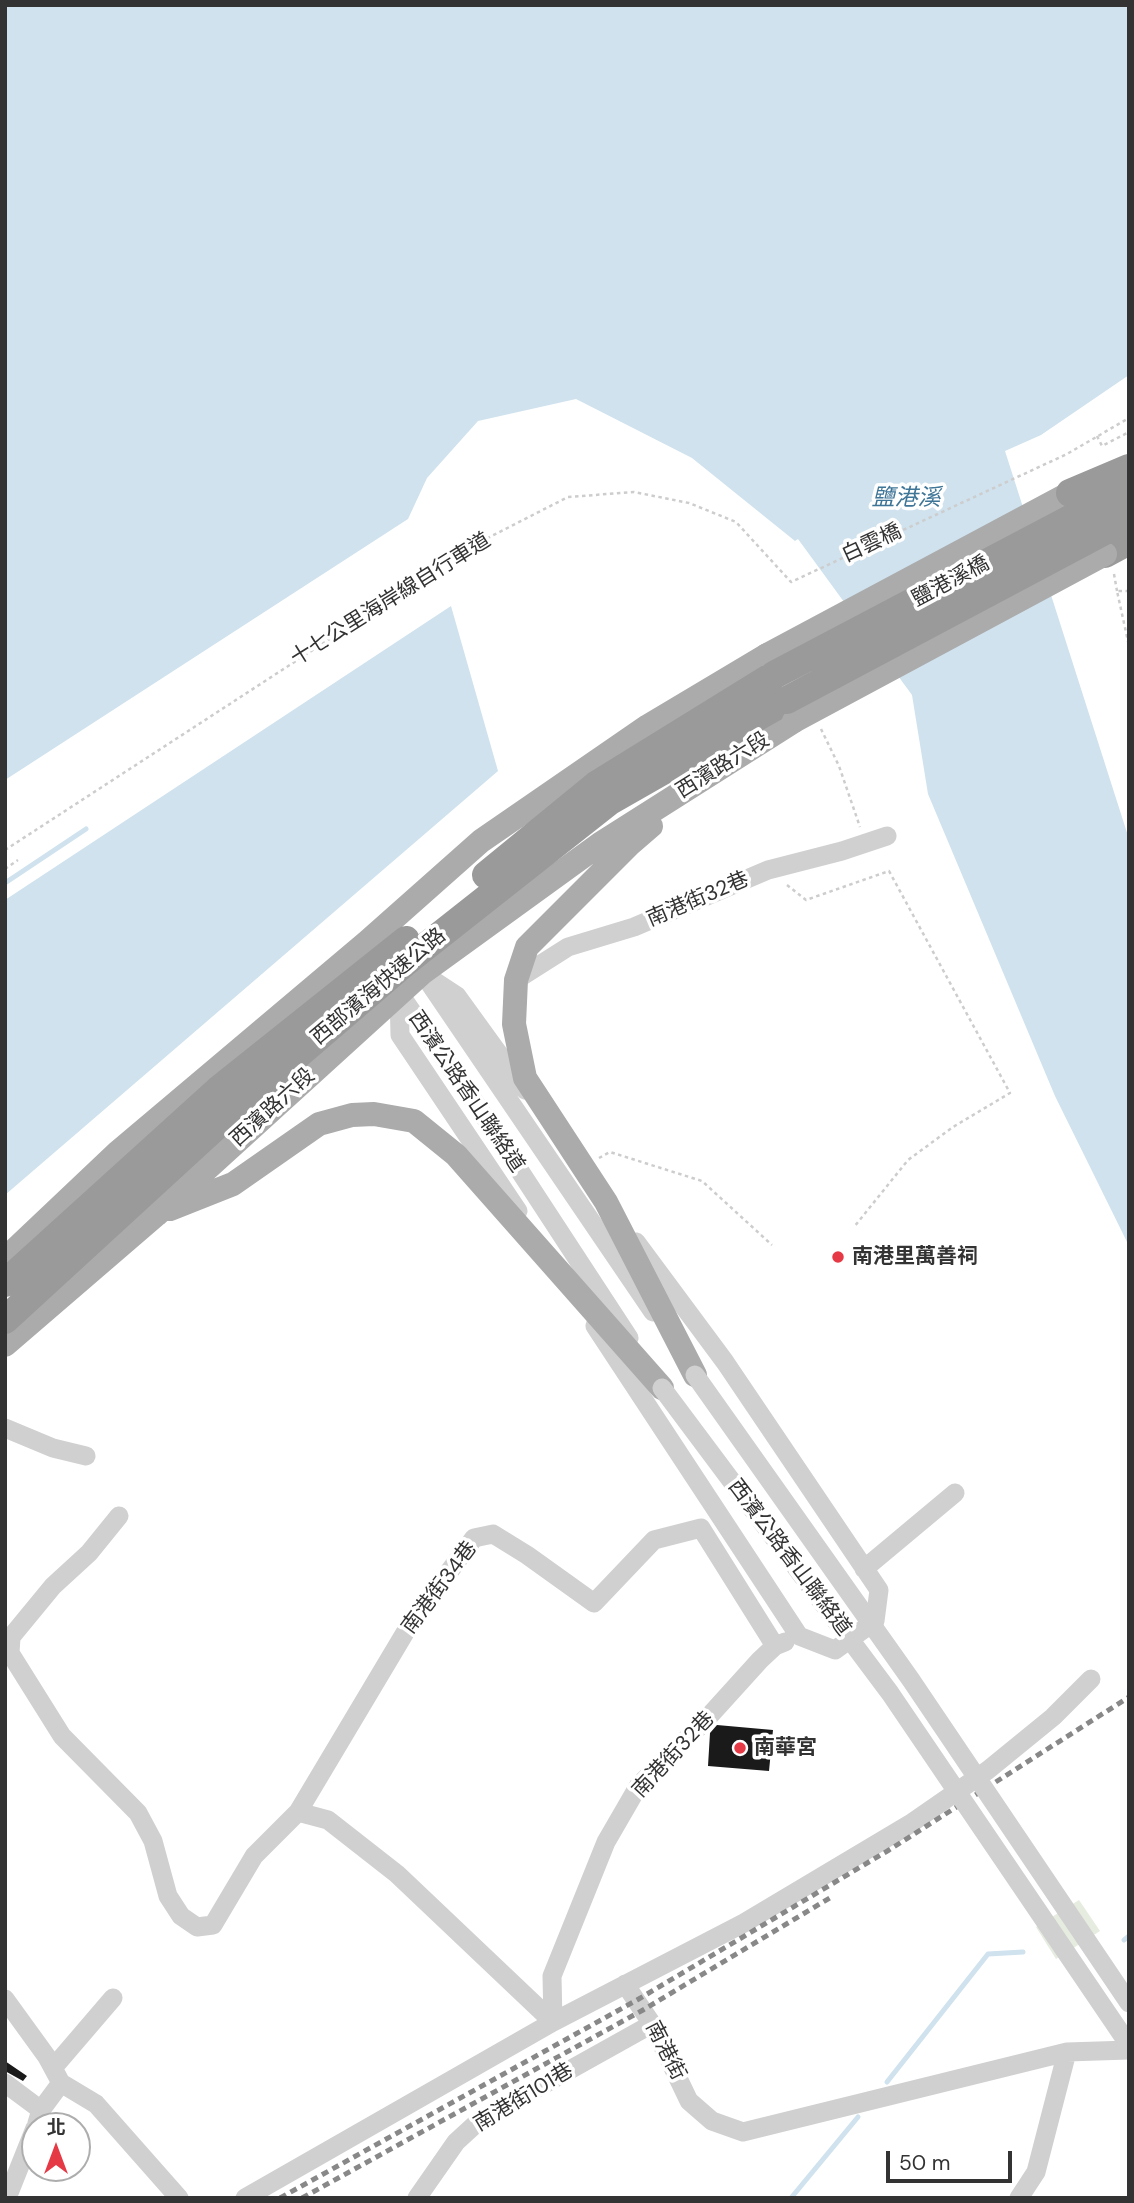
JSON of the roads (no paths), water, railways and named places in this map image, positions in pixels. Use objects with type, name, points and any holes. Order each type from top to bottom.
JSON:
[{"type":"highway","points":[[1070,493],[1129,466]]},
{"type":"highway","name":"鹽港溪橋","points":[[771,665],[1129,488]]},
{"type":"highway","name":"鹽港溪橋","points":[[799,713],[1129,518]]},
{"type":"highway","name":"西部濱海快速公路","points":[[408,961],[596,785],[771,665]]},
{"type":"highway","name":"西部濱海快速公路","points":[[5,1283],[218,1090],[380,971],[408,961],[610,801],[799,713]]},
{"type":"highway","name":"西部濱海快速公路","points":[[5,1320],[235,1109],[380,971]]},
{"type":"main road","name":"鹽港溪橋","points":[[771,665],[1070,493]]},
{"type":"main road","points":[[799,713],[1119,553]]},
{"type":"main road","name":"西濱路六段","points":[[5,1345],[156,1215],[380,971],[481,841],[648,726],[771,665]]},
{"type":"main road","name":"西濱路六段","points":[[5,1259],[117,1153],[380,971],[408,961],[600,844],[716,772],[799,713]]},
{"type":"main road","points":[[695,1375],[606,1202],[525,1079],[513,1024],[516,980],[527,947],[629,845],[716,772]]},
{"type":"main road","points":[[156,1215],[233,1184],[319,1124],[352,1115],[374,1114],[414,1121],[456,1155],[662,1388]]},
{"type":"street","name":"南港街32巷","points":[[516,980],[568,947],[634,927],[768,870],[887,836]]},
{"type":"street","points":[[380,971],[400,1035],[799,1636],[835,1650],[875,1620],[879,1590],[724,1362],[457,996],[408,961]]},
{"type":"street","name":"西濱公路香山聯絡道","points":[[408,961],[695,1375],[911,1680],[1129,2003]]},
{"type":"street","name":"西濱公路香山聯絡道","points":[[380,971],[478,1107],[662,1388],[890,1693],[1129,2047]]},
{"type":"street","points":[[5,1428],[53,1448],[86,1456]]},
{"type":"street","points":[[864,1569],[956,1493]]},
{"type":"street","name":"南港街34巷","points":[[119,1516],[89,1553],[53,1586],[11,1637],[10,1653],[62,1736],[138,1813],[153,1841],[168,1896],[181,1916],[197,1927],[213,1925],[254,1856],[298,1812],[409,1626],[474,1538],[493,1534],[594,1603],[654,1540],[701,1528],[775,1646]]},
{"type":"street","name":"南港街32巷","points":[[553,2022],[552,1976],[606,1842],[639,1785],[702,1724],[775,1646],[799,1636]]},
{"type":"street","points":[[245,2198],[553,2022],[744,1923],[910,1824],[988,1770],[1054,1717],[1091,1679]]},
{"type":"street","points":[[298,1812],[328,1820],[397,1874],[553,2022]]},
{"type":"street","name":"南港街","points":[[625,1984],[652,2024],[689,2101],[712,2121],[743,2132],[1067,2052],[1129,2047]]},
{"type":"street","points":[[41,2112],[57,2076],[113,1998]]},
{"type":"street","points":[[5,1999],[57,2076],[96,2104],[179,2198]]},
{"type":"street","name":"南港街101巷","points":[[416,2198],[456,2142],[480,2120],[652,2024]]},
{"type":"street","points":[[1018,2198],[1036,2172],[1067,2052]]},
{"type":"street","points":[[5,2083],[29,2112]]},
{"type":"street","points":[[7,2198],[21,2162]]},
{"type":"water","name":"鹽港溪","points":[[5,5],[1129,5],[1129,375],[1041,435],[1005,451],[1129,839],[1129,1246],[1055,1096],[928,794],[912,695],[798,539],[795,541],[692,458],[576,399],[478,421],[427,478],[408,519],[5,780]]},
{"type":"water","points":[[451,606],[498,771],[5,1195],[5,900]]},
{"type":"waterway","points":[[5,883],[86,829]]},
{"type":"waterway","points":[[1124,1940],[1129,1936]]},
{"type":"waterway","points":[[887,2082],[988,1954],[1023,1952]]},
{"type":"waterway","points":[[791,2198],[858,2117]]},
{"type":"railway","points":[[280,2198],[637,2000],[889,1850],[1129,1697]]},
{"type":"railway","points":[[302,2198],[643,2010],[833,1896]]},
{"type":"place","name":"南港里萬善祠","points":[[838,1257]]},
{"type":"place","name":"南華宮","points":[[740,1748]]}]
